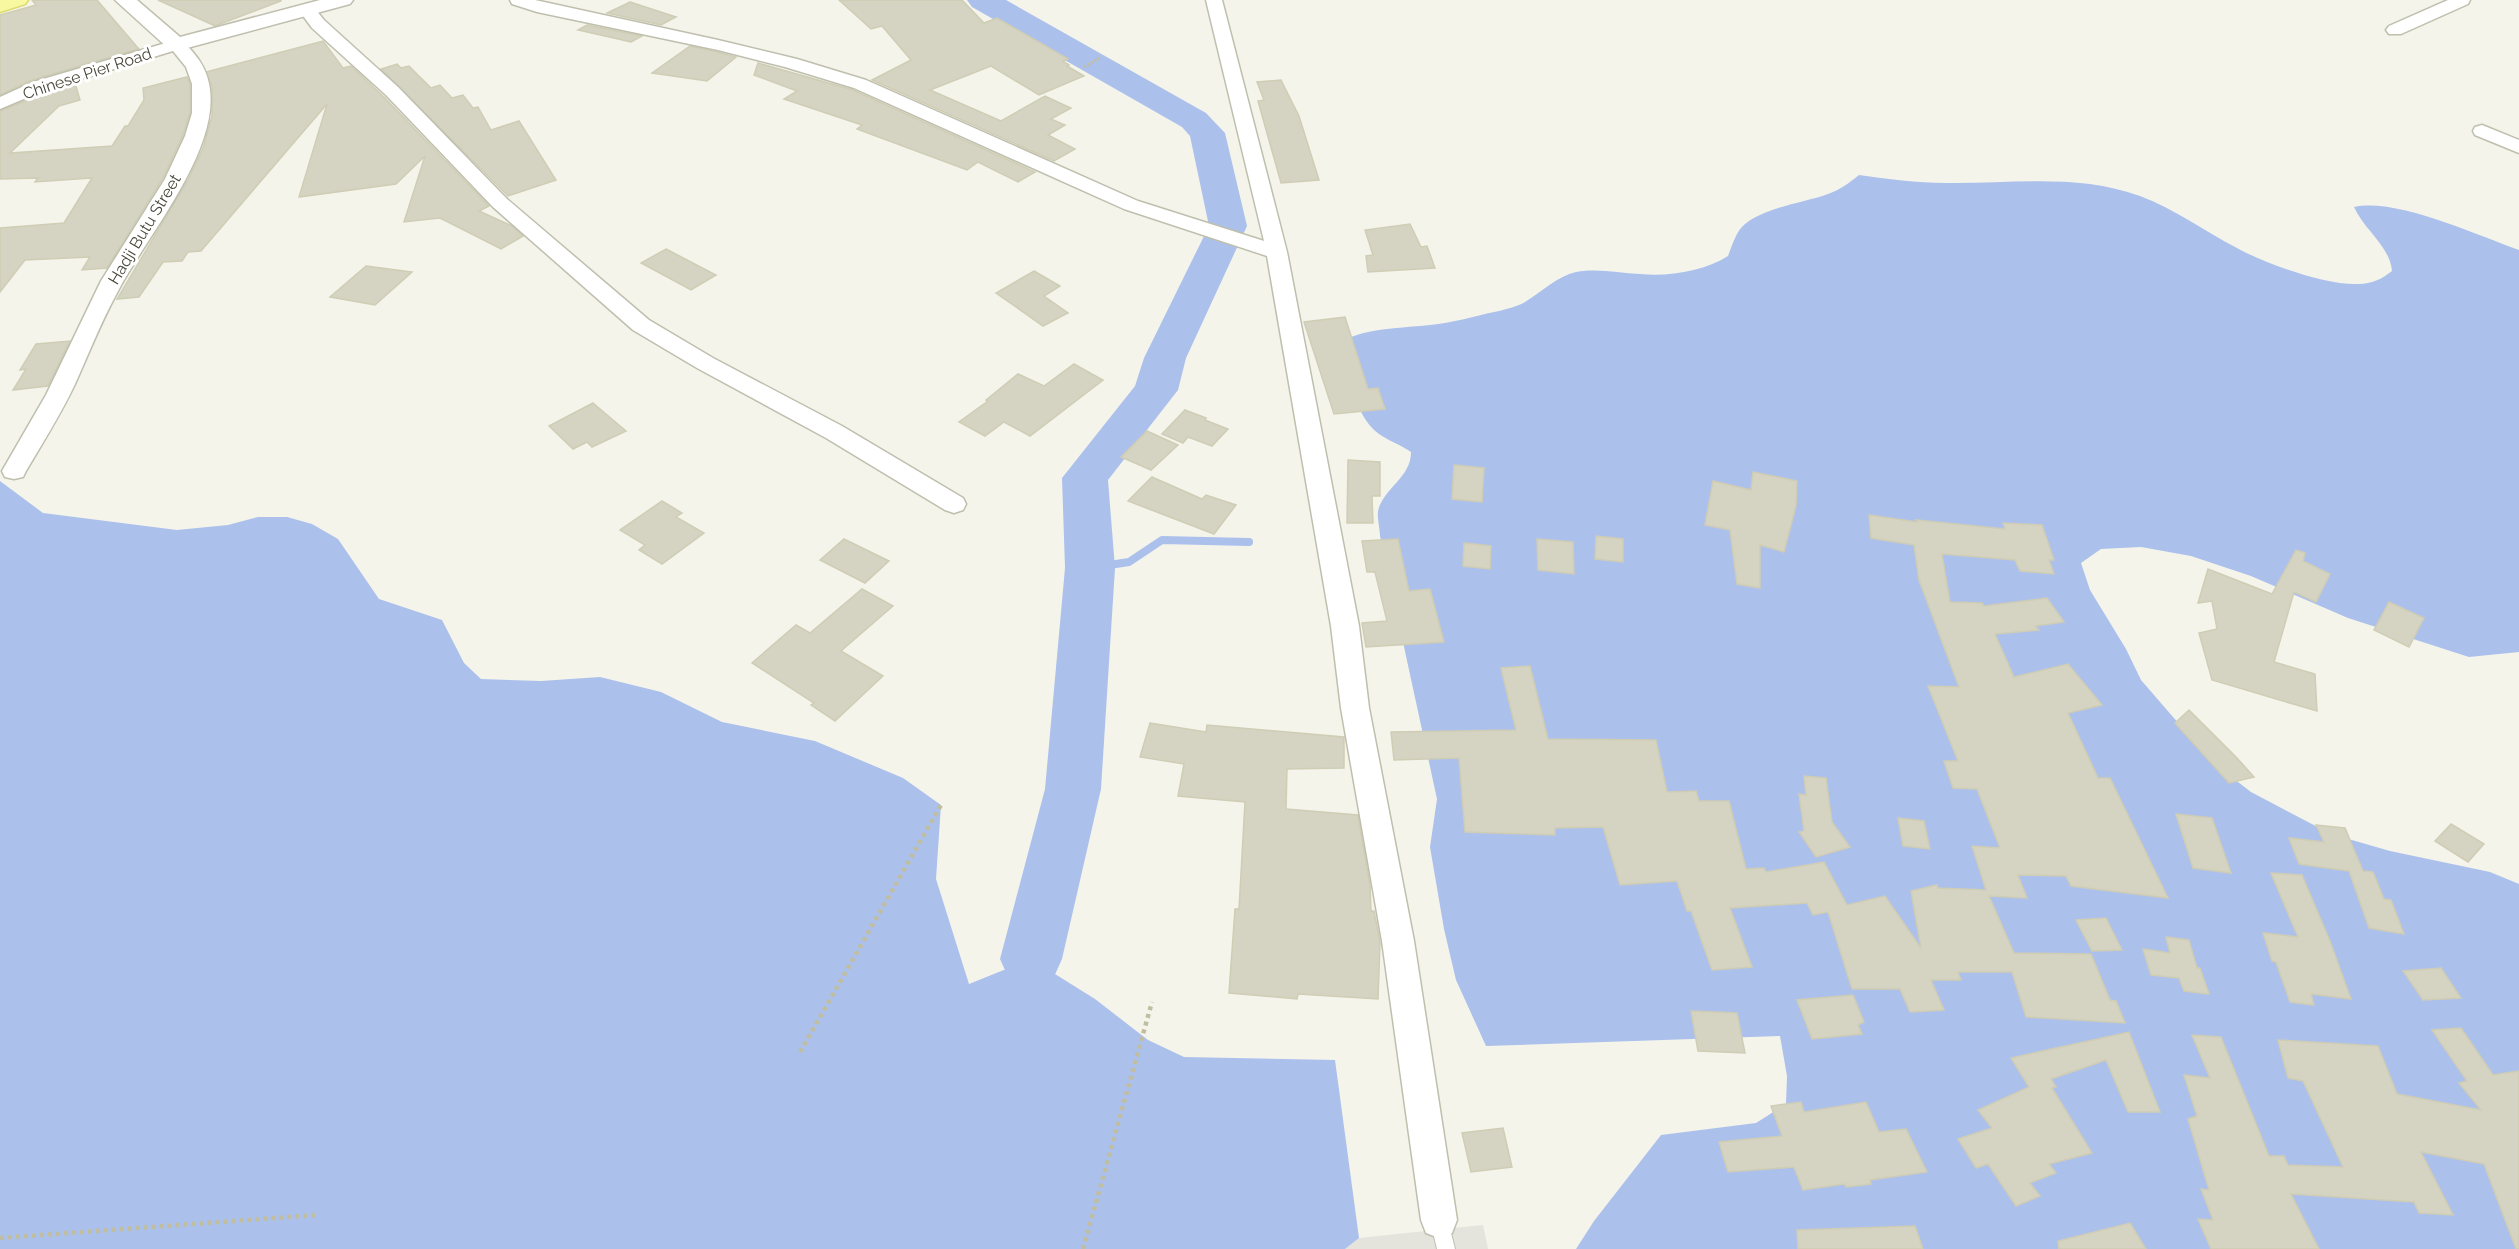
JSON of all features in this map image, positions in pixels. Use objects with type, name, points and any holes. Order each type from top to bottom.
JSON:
[{"type":"main road","points":[[0,6],[18,0]]},
{"type":"street","name":"Hadji Butu Street","points":[[14,471],[62,386],[113,279],[170,189],[191,144],[201,113],[203,91],[195,63],[125,0]]},
{"type":"street","points":[[176,45],[343,0]]},
{"type":"street","points":[[518,0],[543,8],[729,47],[860,84],[995,143],[1085,187],[1198,228],[1277,252]]},
{"type":"street","points":[[1214,0],[1277,252],[1345,626],[1355,708],[1394,919],[1439,1220]]},
{"type":"street","points":[[2395,30],[2463,0]]},
{"type":"street","points":[[306,9],[340,44],[392,91],[500,203],[641,325],[705,363],[834,432],[954,504]]},
{"type":"street","name":"Chinese Pier Road","points":[[0,105],[18,94],[39,86],[176,45]]},
{"type":"street","points":[[2482,131],[2519,147]]},
{"type":"lane","points":[[1439,1220],[1446,1249]]},
{"type":"path","points":[[1084,68],[1100,58]]},
{"type":"path","points":[[800,1052],[941,805]]},
{"type":"path","points":[[1083,1249],[1152,1002]]},
{"type":"path","points":[[0,1238],[315,1215]]},
{"type":"shaded area","points":[[1483,1225],[1488,1249],[1345,1249],[1359,1238]]},
{"type":"water","points":[[1859,175],[1935,183],[2068,182],[2116,189],[2165,207],[2263,260],[2313,277],[2346,284],[2372,282],[2392,271],[2387,254],[2354,207],[2392,208],[2414,213],[2519,250],[2519,652],[2469,657],[2348,618],[2251,576],[2191,556],[2141,547],[2101,549],[2081,563],[2090,590],[2126,649],[2141,680],[2212,762],[2251,792],[2331,834],[2390,851],[2490,872],[2519,884],[2519,1249],[1576,1249],[1594,1221],[1661,1135],[1756,1123],[1786,1104],[1787,1076],[1780,1036],[1486,1046],[1456,980],[1444,929],[1430,847],[1437,799],[1380,536],[1378,511],[1386,495],[1407,469],[1411,452],[1379,434],[1363,415],[1353,391],[1343,340],[1369,332],[1450,322],[1509,308],[1576,272],[1600,271],[1663,275],[1708,266],[1728,256],[1739,231],[1754,218],[1774,209],[1832,192]]},
{"type":"water","points":[[0,481],[43,513],[177,530],[228,525],[258,517],[287,517],[312,524],[338,539],[379,599],[442,620],[464,663],[481,679],[541,681],[600,677],[661,692],[722,722],[815,741],[903,778],[941,805],[936,879],[969,984],[1031,959],[1095,999],[1148,1040],[1184,1057],[1335,1060],[1359,1238],[1345,1249],[0,1249]]},
{"type":"building","points":[[32,0],[97,0],[139,49],[32,80],[0,95],[0,15],[36,5]]},
{"type":"building","points":[[158,0],[281,0],[281,1],[215,26]]},
{"type":"building","points":[[839,0],[962,0],[984,23],[997,18],[1068,59],[1063,61],[1069,65],[1067,66],[1084,76],[1039,95],[991,66],[930,90],[1001,121],[1045,96],[1071,108],[1051,119],[1065,125],[1048,135],[1075,149],[1054,161],[872,80],[911,60],[882,26],[871,29]]},
{"type":"building","points":[[630,2],[676,17],[661,25],[607,13]]},
{"type":"building","points":[[587,25],[642,36],[631,42],[578,30]]},
{"type":"building","points":[[323,41],[343,68],[351,66],[384,97],[489,206],[479,211],[512,226],[523,236],[501,249],[440,218],[404,222],[425,156],[396,184],[299,197],[327,104],[201,251],[188,252],[182,261],[163,262],[139,297],[117,299],[188,180],[203,148],[212,116],[212,87],[206,72]]},
{"type":"building","points":[[690,46],[736,57],[707,81],[652,73]]},
{"type":"building","points":[[758,63],[853,90],[1035,172],[1018,182],[978,162],[967,170],[857,129],[862,125],[784,99],[797,91],[754,75]]},
{"type":"building","points":[[397,64],[401,68],[409,66],[431,88],[440,85],[452,98],[463,95],[473,108],[478,107],[491,130],[519,121],[556,180],[508,196],[381,69]]},
{"type":"building","points":[[187,77],[190,84],[190,113],[183,135],[163,178],[107,268],[82,270],[90,257],[25,260],[0,292],[0,228],[64,223],[92,178],[35,182],[38,178],[0,179],[0,111],[75,83],[80,100],[59,106],[10,153],[112,146],[144,100],[143,88]]},
{"type":"building","points":[[1281,80],[1299,116],[1319,180],[1281,183],[1258,101],[1264,100],[1257,82]]},
{"type":"building","points":[[1410,224],[1421,247],[1427,246],[1435,268],[1368,272],[1366,256],[1373,255],[1365,230]]},
{"type":"building","points":[[666,249],[716,275],[691,290],[641,263]]},
{"type":"building","points":[[366,266],[412,272],[375,305],[330,297]]},
{"type":"building","points":[[1034,271],[1060,286],[1044,296],[1068,313],[1043,326],[996,293]]},
{"type":"building","points":[[1345,317],[1368,389],[1378,388],[1385,409],[1334,414],[1304,322]]},
{"type":"building","points":[[70,341],[48,386],[13,390],[26,369],[20,370],[36,344]]},
{"type":"building","points":[[1074,364],[1103,380],[1030,436],[1004,422],[985,436],[959,422],[988,401],[986,400],[1018,374],[1044,386]]},
{"type":"building","points":[[593,403],[626,431],[592,447],[587,442],[573,449],[549,426]]},
{"type":"building","points":[[1185,410],[1228,429],[1212,446],[1188,437],[1183,443],[1162,434]]},
{"type":"building","points":[[1147,431],[1178,445],[1151,470],[1121,457]]},
{"type":"building","points":[[1348,460],[1380,462],[1380,496],[1372,496],[1373,523],[1347,523]]},
{"type":"building","points":[[1454,465],[1484,468],[1482,502],[1452,499]]},
{"type":"building","points":[[1753,472],[1797,481],[1796,506],[1784,552],[1760,545],[1760,588],[1737,584],[1730,530],[1705,525],[1713,481],[1751,490]]},
{"type":"building","points":[[1152,477],[1202,499],[1206,495],[1236,505],[1214,534],[1128,501]]},
{"type":"building","points":[[662,501],[682,513],[676,517],[704,533],[662,564],[639,550],[645,545],[620,530]]},
{"type":"building","points":[[1869,515],[1917,522],[1916,520],[2005,529],[2003,523],[2042,525],[2054,560],[2049,560],[2054,574],[2020,571],[2015,560],[1942,554],[1950,602],[1982,603],[1984,606],[2047,598],[2064,622],[2035,626],[2039,630],[1995,634],[2014,677],[2068,664],[2102,705],[2068,713],[2098,778],[2110,778],[2168,898],[2071,886],[2066,876],[2018,875],[2027,898],[1989,896],[2014,953],[2091,954],[2110,1000],[2116,1001],[2125,1023],[2026,1017],[2012,972],[1958,972],[1961,980],[1931,980],[1944,1010],[1910,1012],[1900,989],[1852,989],[1828,912],[1813,915],[1807,903],[1730,908],[1752,967],[1712,970],[1691,911],[1687,911],[1677,881],[1620,885],[1603,827],[1555,828],[1555,835],[1465,832],[1459,758],[1394,760],[1391,732],[1516,730],[1501,668],[1530,666],[1548,739],[1656,740],[1667,792],[1696,791],[1699,801],[1729,801],[1746,869],[1764,868],[1766,872],[1824,862],[1847,905],[1885,896],[1921,948],[1911,891],[1937,885],[1938,888],[1986,890],[1972,846],[2000,848],[1977,789],[1953,788],[1944,761],[1958,761],[1928,686],[1959,687],[1919,580],[1914,545],[1871,538]]},
{"type":"building","points":[[1596,536],[1623,539],[1623,562],[1595,559]]},
{"type":"building","points":[[844,539],[889,561],[865,583],[820,560]]},
{"type":"building","points":[[1398,539],[1409,591],[1430,589],[1444,642],[1366,647],[1362,623],[1387,621],[1375,572],[1367,572],[1362,541]]},
{"type":"building","points":[[1537,539],[1573,542],[1574,574],[1538,570]]},
{"type":"building","points":[[1464,543],[1491,546],[1490,569],[1463,566]]},
{"type":"building","points":[[2296,550],[2305,553],[2303,561],[2330,574],[2316,602],[2294,592],[2274,662],[2315,674],[2317,711],[2212,680],[2199,633],[2217,629],[2212,601],[2198,603],[2208,569],[2272,594]]},
{"type":"building","points":[[862,589],[893,606],[841,651],[883,676],[835,721],[811,705],[814,703],[752,663],[796,625],[810,633]]},
{"type":"building","points":[[2389,602],[2424,618],[2409,647],[2374,630]]},
{"type":"building","points":[[2189,710],[2254,777],[2229,783],[2175,723]]},
{"type":"building","points":[[1150,723],[1206,732],[1207,725],[1344,737],[1344,768],[1287,769],[1286,809],[1358,815],[1370,885],[1371,911],[1374,911],[1380,942],[1378,999],[1298,994],[1297,999],[1229,993],[1235,909],[1239,909],[1245,802],[1178,796],[1184,764],[1140,757]]},
{"type":"building","points":[[1804,776],[1826,778],[1832,822],[1850,847],[1816,857],[1799,832],[1804,831],[1799,794],[1806,795]]},
{"type":"building","points":[[2176,814],[2212,818],[2231,873],[2193,868]]},
{"type":"building","points":[[1898,818],[1924,821],[1930,849],[1903,846]]},
{"type":"building","points":[[2451,824],[2484,844],[2468,862],[2435,841]]},
{"type":"building","points":[[2316,825],[2345,828],[2363,871],[2373,872],[2384,899],[2391,900],[2404,934],[2369,928],[2349,871],[2299,864],[2289,838],[2324,842]]},
{"type":"building","points":[[2271,873],[2302,875],[2351,999],[2311,994],[2314,1005],[2290,1002],[2276,962],[2272,961],[2263,933],[2298,937]]},
{"type":"building","points":[[2106,918],[2122,950],[2092,951],[2076,920]]},
{"type":"building","points":[[2166,937],[2189,940],[2197,968],[2200,968],[2209,994],[2184,991],[2179,978],[2151,975],[2143,949],[2170,953]]},
{"type":"building","points":[[2441,968],[2461,998],[2423,1000],[2403,971]]},
{"type":"building","points":[[1853,995],[1864,1022],[1858,1025],[1862,1034],[1812,1039],[1797,1000]]},
{"type":"building","points":[[1691,1011],[1737,1013],[1745,1053],[1698,1051]]},
{"type":"building","points":[[2461,1028],[2493,1075],[2519,1071],[2519,1249],[2516,1249],[2484,1164],[2421,1152],[2453,1215],[2419,1213],[2414,1202],[2291,1194],[2319,1249],[2211,1249],[2198,1219],[2213,1220],[2201,1189],[2209,1190],[2188,1119],[2197,1116],[2184,1075],[2210,1078],[2192,1035],[2221,1037],[2269,1156],[2284,1156],[2288,1165],[2343,1167],[2303,1081],[2288,1078],[2278,1040],[2378,1046],[2397,1094],[2481,1110],[2459,1083],[2467,1081],[2432,1030]]},
{"type":"building","points":[[2129,1032],[2160,1112],[2128,1112],[2106,1060],[2051,1079],[2056,1087],[2052,1088],[2092,1153],[2049,1164],[2056,1173],[2030,1183],[2040,1196],[2016,1206],[1988,1164],[1976,1168],[1958,1139],[1992,1128],[1978,1110],[2029,1087],[2011,1058]]},
{"type":"building","points":[[1801,1102],[1804,1112],[1866,1102],[1879,1132],[1906,1129],[1927,1172],[1870,1180],[1871,1184],[1846,1187],[1844,1184],[1803,1190],[1794,1167],[1728,1172],[1719,1142],[1782,1136],[1771,1106]]},
{"type":"building","points":[[1503,1128],[1512,1167],[1471,1172],[1462,1133]]},
{"type":"building","points":[[2130,1223],[2146,1249],[2059,1249],[2058,1241]]},
{"type":"building","points":[[1915,1226],[1923,1249],[1798,1249],[1797,1230]]},
{"type":"waterway","points":[[983,0],[1194,120],[1207,133],[1228,226],[1165,358],[1156,390],[1085,478],[1090,568],[1073,789],[1031,959]]},
{"type":"waterway","points":[[1090,568],[1129,562],[1162,540],[1249,542]]}]
